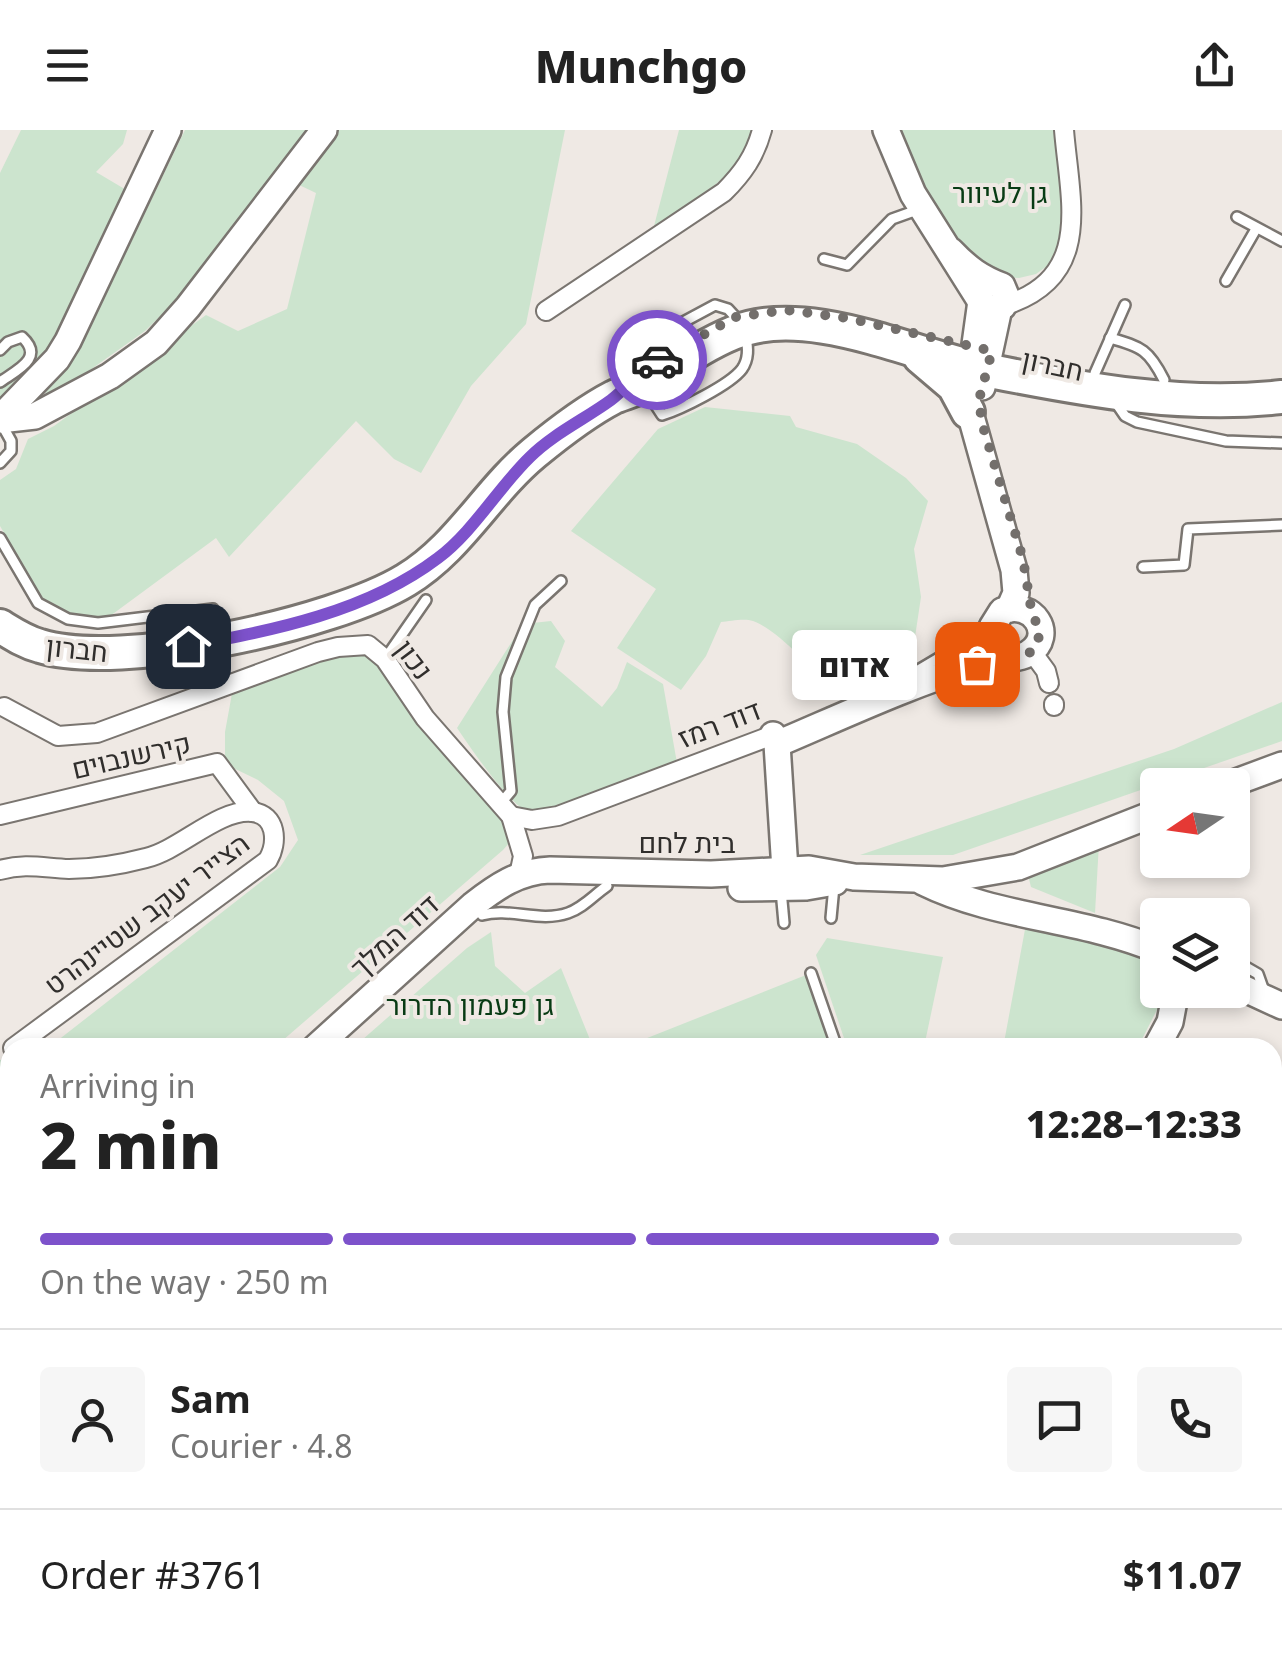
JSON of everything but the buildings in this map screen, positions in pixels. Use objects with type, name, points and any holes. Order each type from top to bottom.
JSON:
[{"type":"highway","name":"חברון","points":[[0,626],[40,646],[66,652],[118,652],[188,646],[251,634],[360,602],[406,581],[442,556],[532,454],[633,384],[672,351],[768,310],[801,310],[981,358],[1103,383],[1213,400],[1282,398]]},
{"type":"highway","name":"חברון","points":[[633,384],[721,338],[740,323],[824,326],[912,352],[981,358]]},
{"type":"highway","points":[[912,352],[954,386],[968,412]]},
{"type":"highway","name":"חברון","points":[[1103,383],[1282,380]]},
{"type":"street","points":[[0,420],[57,359],[79,322],[168,130]]},
{"type":"street","points":[[0,420],[35,416],[110,376],[156,343],[324,130]]},
{"type":"street","points":[[546,310],[724,192],[757,150],[762,130]]},
{"type":"street","points":[[886,130],[901,167],[951,252],[992,297],[1024,298],[1052,276],[1067,255],[1072,228],[1064,130]]},
{"type":"street","points":[[992,297],[968,412],[1014,570],[1016,594],[1011,616],[994,646],[1022,656],[1046,671],[1049,683]]},
{"type":"street","points":[[981,358],[981,420],[1023,559],[1011,616]]},
{"type":"street","points":[[1011,616],[1040,630],[1037,646],[1022,656]]},
{"type":"street","name":"נכון","points":[[4,707],[58,736],[97,733],[338,647],[368,645],[385,659],[425,718],[506,810],[522,856],[521,882]]},
{"type":"street","name":"דוד רמז","points":[[506,810],[532,820],[558,816],[977,664],[1022,656]]},
{"type":"street","points":[[775,740],[782,876]]},
{"type":"street","name":"קירשנבוים","points":[[0,815],[217,763],[253,812]]},
{"type":"street","points":[[1250,777],[1282,765]]},
{"type":"street","name":"הצייר יעקב שטיינהרט","points":[[0,870],[21,864],[72,869],[147,858],[180,845],[236,813],[265,816],[273,827],[274,850],[268,860],[28,1038]]},
{"type":"street","name":"בית לחם","points":[[521,882],[607,886],[782,876],[822,870],[845,879],[963,883],[1018,867],[1140,819]]},
{"type":"street","name":"בית לחם","points":[[521,882],[550,870],[782,876]]},
{"type":"street","points":[[988,874],[995,899],[1004,908]]},
{"type":"street","points":[[932,880],[954,896],[1140,944]]},
{"type":"street","name":"דוד המלך","points":[[341,1038],[521,882]]},
{"type":"street","name":"דוד המלך","points":[[326,1038],[454,920],[498,886],[521,882]]},
{"type":"street","points":[[1250,991],[1274,1002]]},
{"type":"street","points":[[1161,1038],[1173,1008]]},
{"type":"lane","points":[[824,258],[848,265],[892,219],[923,208]]},
{"type":"lane","points":[[1238,218],[1282,240]]},
{"type":"lane","points":[[1226,281],[1256,229]]},
{"type":"lane","points":[[1124,305],[1110,338],[1103,383],[1119,410],[1137,422],[1226,441],[1282,443]]},
{"type":"lane","points":[[633,384],[662,415],[682,409],[739,373],[747,355],[740,323]]},
{"type":"lane","points":[[0,350],[22,337],[30,344],[32,353],[29,362],[0,382]]},
{"type":"lane","points":[[1110,338],[1146,351],[1154,358],[1164,380]]},
{"type":"lane","points":[[0,420],[12,451],[0,463]]},
{"type":"lane","points":[[1143,568],[1184,565],[1188,529],[1282,526]]},
{"type":"lane","points":[[0,538],[38,603],[68,619],[98,623],[213,609]]},
{"type":"lane","points":[[506,810],[511,791],[503,712],[506,677],[536,605],[561,581]]},
{"type":"lane","points":[[385,659],[426,600]]},
{"type":"lane","name":"דוד רמז","points":[[775,740],[877,694],[1011,616]]},
{"type":"lane","points":[[782,876],[784,923]]},
{"type":"lane","points":[[831,918],[831,894],[845,879]]},
{"type":"lane","points":[[482,915],[502,912],[548,917],[570,913],[607,886]]},
{"type":"lane","points":[[1250,969],[1258,974],[1274,1002]]},
{"type":"lane","points":[[810,972],[833,1038]]},
{"type":"green space","points":[[21,130],[127,130],[123,144],[96,172],[133,194],[78,318],[0,404],[0,173]]},
{"type":"green space","points":[[185,130],[309,130],[182,295],[145,331],[83,375],[42,398],[85,337]]},
{"type":"green space","points":[[334,130],[565,130],[526,324],[471,386],[421,473],[394,459],[356,421],[229,557],[216,538],[106,619],[62,613],[45,602],[0,526],[0,480],[16,469],[28,439],[54,426],[206,315],[238,331],[287,309],[316,193],[297,184]]},
{"type":"green space","points":[[679,130],[754,130],[738,162],[726,175],[654,226]]},
{"type":"green space","name":"גן לעיוור","points":[[894,130],[1056,130],[1065,223],[1054,261],[1036,274],[1019,278],[1007,277],[968,255],[931,205]]},
{"type":"green space","points":[[705,407],[790,416],[796,427],[857,444],[906,478],[928,501],[914,549],[921,597],[915,637],[897,659],[828,693],[795,652],[763,626],[746,620],[721,622],[706,656],[681,690],[617,648],[656,589],[571,531],[658,429]]},
{"type":"green space","points":[[551,621],[565,641],[555,667],[602,707],[617,688],[627,662],[663,684],[677,763],[558,808],[528,811],[501,788],[457,728],[523,624]]},
{"type":"green space","points":[[366,652],[386,673],[399,698],[516,835],[285,1038],[61,1038],[280,867],[298,840],[284,801],[258,780],[225,764],[225,732],[233,688],[306,660]]},
{"type":"green space","points":[[1282,702],[1282,741],[1204,768],[1140,768],[1140,790],[953,855],[860,855],[1174,749]]},
{"type":"green space","points":[[1099,843],[1095,913],[1031,887],[1028,875]]},
{"type":"green space","points":[[1026,924],[1140,957],[1140,1008],[1158,1008],[1143,1038],[1005,1038]]},
{"type":"green space","name":"גן פעמון הדרור","points":[[491,932],[495,966],[525,993],[561,968],[589,1038],[364,1038],[467,948]]},
{"type":"green space","points":[[827,938],[943,957],[926,1038],[844,1038],[816,955]]},
{"type":"green space","name":"גן פעמון הדרור","points":[[806,975],[831,1038],[647,1038]]},
{"type":"way so far","points":[[657,360],[736,317],[768,310],[820,313],[992,351],[980,396],[981,420],[1023,559],[1040,638],[1037,646],[1021,657],[977,664]]},
{"type":"place","name":"אדום","points":[[977,664]]},
{"type":"route","points":[[188,646],[251,634],[343,608],[406,581],[442,556],[532,454],[616,396],[640,370],[657,360]]}]
